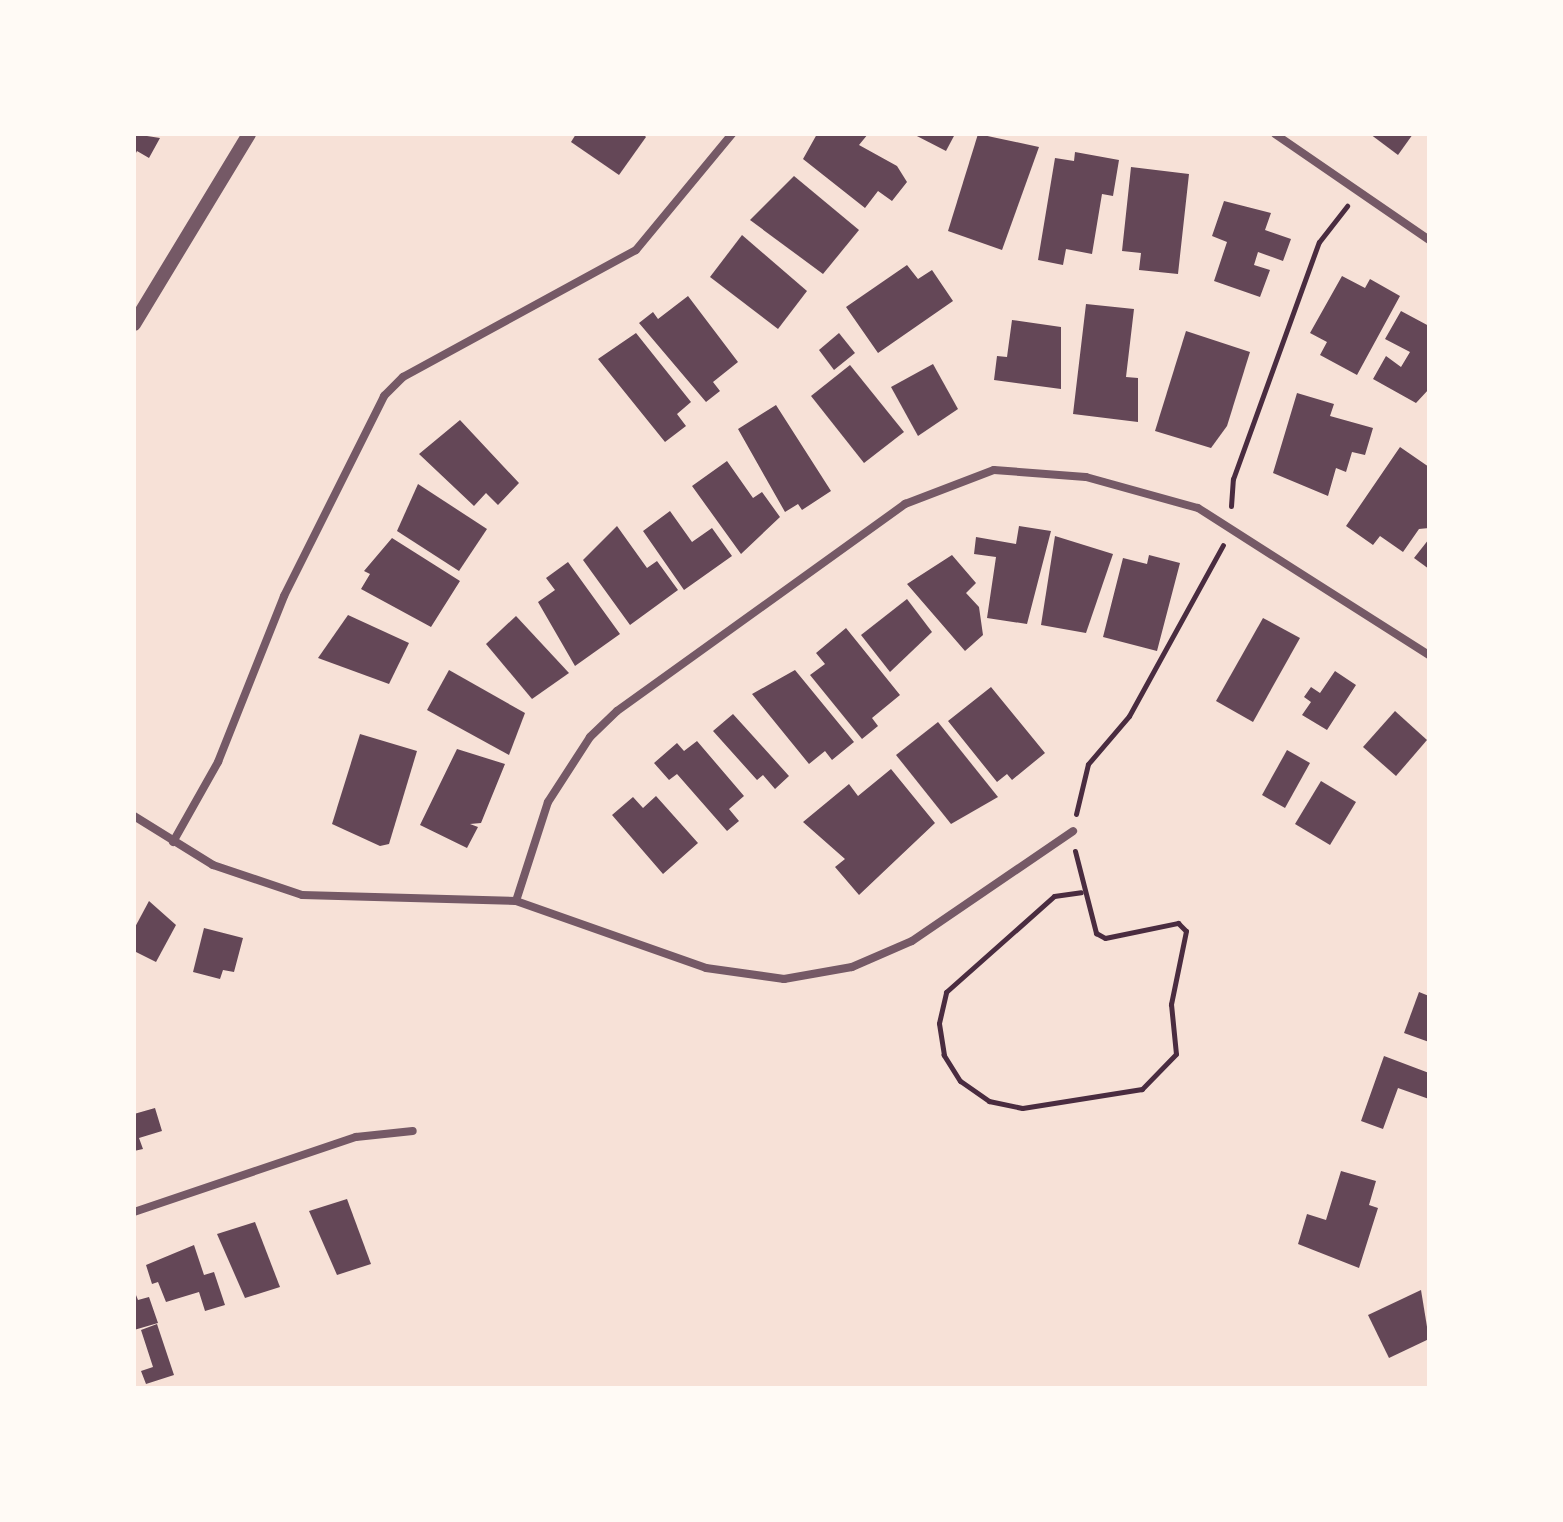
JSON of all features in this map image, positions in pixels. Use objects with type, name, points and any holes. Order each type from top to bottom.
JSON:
[{"type":"street","points":[[134,324],[249,134]]},
{"type":"street","points":[[173,842],[218,762],[284,596],[384,396],[403,377],[636,250],[732,134]]},
{"type":"street","points":[[1275,134],[1429,240]]},
{"type":"street","points":[[516,901],[548,802],[590,737],[905,504],[994,470],[1038,470],[1170,500],[1234,524],[1429,655]]},
{"type":"street","points":[[134,816],[173,842],[256,884],[302,895],[516,901],[706,968],[784,979],[852,967],[912,941],[1073,831]]},
{"type":"street","points":[[134,1212],[356,1137],[413,1131]]},
{"type":"path","points":[[1081,892],[1054,896],[946,992],[939,1023],[944,1055],[960,1081],[989,1101],[1022,1108],[1142,1089],[1176,1054],[1171,1004],[1186,931],[1164,923],[1105,938],[1089,924],[1081,892],[1073,831],[1088,764],[1129,716],[1234,524],[1233,479],[1314,257],[1355,191]]},
{"type":"building","points":[[134,134],[160,138],[149,158],[137,151],[134,157]]},
{"type":"building","points":[[576,134],[643,134],[646,137],[619,175],[571,142]]},
{"type":"building","points":[[817,134],[868,134],[859,145],[897,166],[907,182],[892,201],[878,191],[865,208],[803,159]]},
{"type":"building","points":[[913,134],[955,134],[946,151]]},
{"type":"building","points":[[978,134],[1039,147],[1002,250],[948,231]]},
{"type":"building","points":[[1370,134],[1413,134],[1398,155]]},
{"type":"building","points":[[1075,152],[1119,160],[1113,196],[1102,194],[1092,254],[1066,249],[1063,265],[1038,260],[1055,158],[1074,161]]},
{"type":"building","points":[[1131,167],[1189,174],[1178,274],[1139,270],[1141,253],[1122,251]]},
{"type":"building","points":[[794,176],[859,230],[823,274],[750,220]]},
{"type":"building","points":[[1224,201],[1271,213],[1265,230],[1291,239],[1283,261],[1258,252],[1254,265],[1270,270],[1260,297],[1214,281],[1227,242],[1212,236]]},
{"type":"building","points":[[742,235],[807,291],[778,329],[710,277]]},
{"type":"building","points":[[907,265],[918,279],[932,270],[953,301],[878,353],[846,307]]},
{"type":"building","points":[[1342,276],[1365,288],[1370,279],[1400,296],[1357,375],[1320,355],[1327,342],[1310,333]]},
{"type":"building","points":[[688,296],[738,362],[713,382],[720,391],[706,402],[639,323],[653,312],[658,319]]},
{"type":"building","points":[[1086,304],[1134,309],[1126,377],[1138,378],[1138,422],[1073,414]]},
{"type":"building","points":[[1401,311],[1429,326],[1429,389],[1416,403],[1373,379],[1386,356],[1401,367],[1410,352],[1385,339]]},
{"type":"building","points":[[1012,320],[1061,327],[1061,389],[994,380],[997,356],[1007,357]]},
{"type":"building","points":[[1186,331],[1250,352],[1227,426],[1211,448],[1155,431]]},
{"type":"building","points":[[636,333],[691,402],[677,414],[686,426],[665,442],[598,359]]},
{"type":"building","points":[[839,333],[855,353],[834,370],[819,350]]},
{"type":"building","points":[[933,364],[958,409],[918,436],[891,387]]},
{"type":"building","points":[[850,365],[904,432],[864,463],[811,396]]},
{"type":"building","points":[[1297,393],[1334,404],[1330,416],[1373,428],[1365,455],[1352,452],[1346,472],[1336,468],[1328,496],[1273,473]]},
{"type":"building","points":[[776,405],[831,491],[802,510],[798,504],[785,512],[738,429]]},
{"type":"building","points":[[460,420],[519,483],[498,505],[486,493],[474,506],[419,454]]},
{"type":"building","points":[[1400,447],[1429,467],[1429,528],[1419,529],[1403,552],[1380,536],[1373,545],[1346,526]]},
{"type":"building","points":[[727,461],[753,498],[762,492],[780,517],[741,554],[692,486]]},
{"type":"building","points":[[418,484],[487,529],[459,571],[397,531]]},
{"type":"building","points":[[670,511],[692,542],[712,528],[732,556],[684,590],[643,531]]},
{"type":"building","points":[[617,526],[647,568],[657,561],[678,590],[630,625],[583,560]]},
{"type":"building","points":[[1019,526],[1051,531],[1027,624],[987,618],[996,557],[974,554],[976,537],[1016,544]]},
{"type":"building","points":[[1055,536],[1113,554],[1086,633],[1041,625]]},
{"type":"building","points":[[392,538],[460,581],[431,627],[361,589],[370,574],[364,571]]},
{"type":"building","points":[[1429,539],[1429,569],[1414,558]]},
{"type":"building","points":[[952,555],[976,583],[966,593],[979,607],[983,635],[965,651],[907,584]]},
{"type":"building","points":[[1149,555],[1180,563],[1157,651],[1103,637],[1123,558],[1147,564]]},
{"type":"building","points":[[568,562],[620,634],[575,666],[538,602],[555,590],[546,578]]},
{"type":"building","points":[[907,599],[932,632],[890,672],[861,635]]},
{"type":"building","points":[[348,615],[409,643],[389,684],[318,658]]},
{"type":"building","points":[[516,616],[569,673],[532,699],[486,644]]},
{"type":"building","points":[[1263,618],[1300,638],[1253,722],[1216,701]]},
{"type":"building","points":[[846,628],[900,695],[872,718],[878,726],[862,739],[810,675],[825,664],[816,653]]},
{"type":"building","points":[[449,670],[525,713],[509,755],[427,710]]},
{"type":"building","points":[[795,670],[854,742],[832,760],[825,751],[809,764],[752,694]]},
{"type":"building","points":[[1335,671],[1356,685],[1327,730],[1302,715],[1311,702],[1304,697],[1311,687],[1320,693]]},
{"type":"building","points":[[991,687],[1045,753],[1012,780],[1007,774],[997,782],[948,721]]},
{"type":"building","points":[[1395,711],[1427,740],[1396,776],[1363,747]]},
{"type":"building","points":[[733,714],[789,776],[775,789],[763,775],[757,780],[713,731]]},
{"type":"building","points":[[938,722],[998,797],[951,824],[896,755]]},
{"type":"building","points":[[360,734],[417,751],[389,844],[380,846],[332,824]]},
{"type":"building","points":[[697,741],[744,796],[729,809],[739,821],[727,831],[677,774],[669,780],[654,763],[677,743],[684,751]]},
{"type":"building","points":[[457,749],[505,764],[481,823],[470,824],[478,827],[467,848],[420,825]]},
{"type":"building","points":[[1287,750],[1310,763],[1285,808],[1262,795]]},
{"type":"building","points":[[891,769],[935,823],[859,895],[835,867],[845,859],[803,822],[849,784],[858,796]]},
{"type":"building","points":[[1321,781],[1356,802],[1330,845],[1295,824]]},
{"type":"building","points":[[656,796],[698,843],[663,874],[612,815],[633,797],[643,808]]},
{"type":"building","points":[[149,901],[176,925],[156,962],[134,951],[134,929]]},
{"type":"building","points":[[204,928],[243,938],[234,972],[223,970],[220,979],[193,972]]},
{"type":"building","points":[[1419,992],[1429,996],[1429,1042],[1404,1033]]},
{"type":"building","points":[[1384,1056],[1429,1073],[1429,1099],[1398,1088],[1383,1129],[1361,1121]]},
{"type":"building","points":[[155,1108],[162,1131],[139,1138],[143,1149],[134,1151],[134,1114]]},
{"type":"building","points":[[1341,1171],[1376,1181],[1369,1205],[1378,1208],[1359,1268],[1298,1244],[1307,1214],[1326,1220]]},
{"type":"building","points":[[347,1199],[371,1264],[337,1275],[309,1211]]},
{"type":"building","points":[[255,1222],[280,1287],[245,1298],[217,1234]]},
{"type":"building","points":[[194,1245],[204,1275],[214,1272],[225,1305],[205,1311],[199,1292],[166,1302],[158,1282],[152,1284],[146,1265]]},
{"type":"building","points":[[134,1290],[138,1300],[149,1297],[158,1323],[134,1330]]},
{"type":"building","points":[[1421,1290],[1429,1339],[1389,1358],[1368,1315]]},
{"type":"building","points":[[157,1324],[174,1375],[146,1384],[141,1371],[153,1367],[141,1330]]}]
